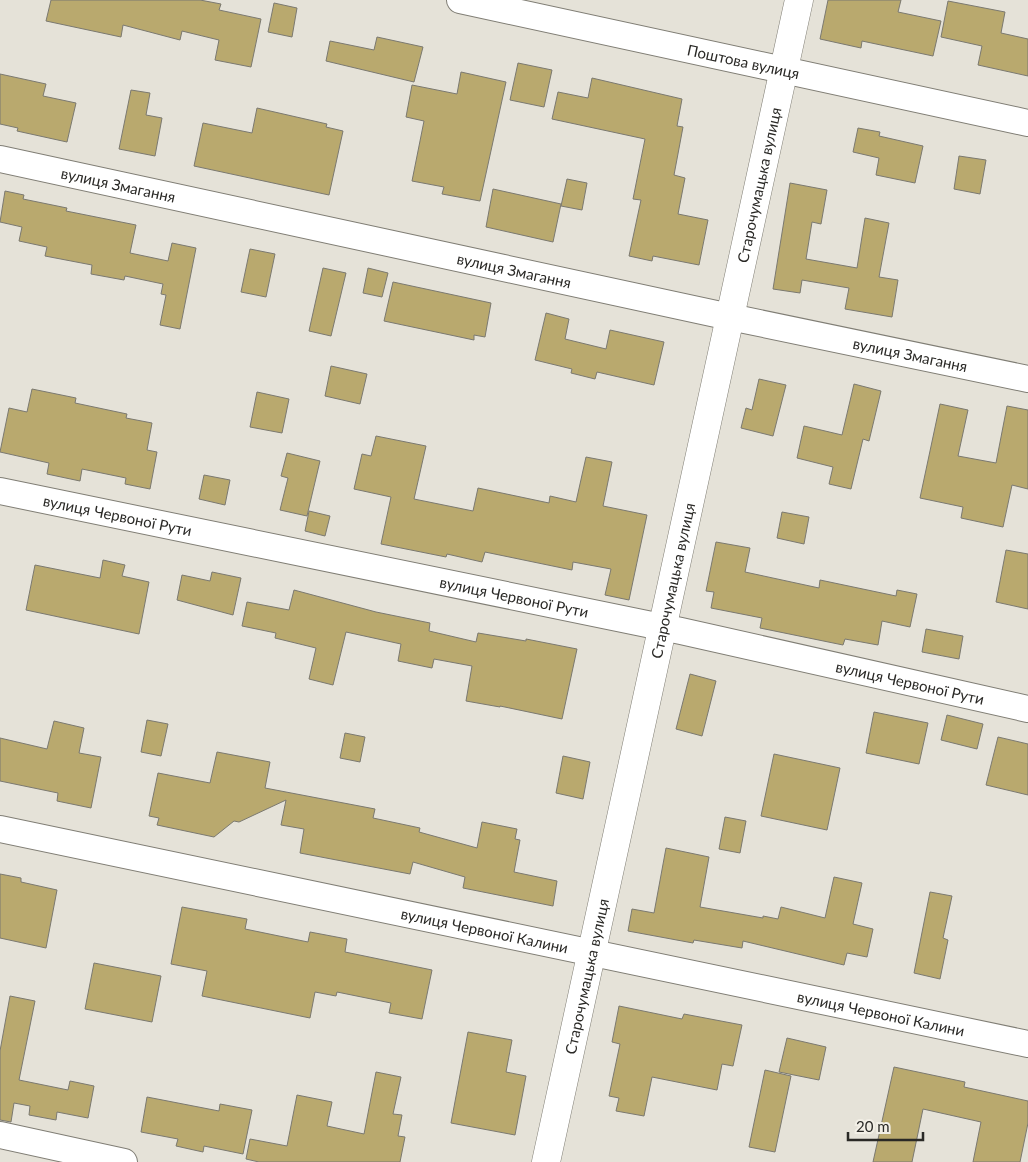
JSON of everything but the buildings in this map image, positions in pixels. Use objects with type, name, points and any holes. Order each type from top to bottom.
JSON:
[{"type":"street","name":"Поштова вулиця","points":[[460,0],[1028,123]]},
{"type":"street","name":"Старочумацька вулиця","points":[[546,1162],[799,0]]},
{"type":"street","name":"вулиця Змагання","points":[[0,160],[1028,379]]},
{"type":"street","name":"вулиця Червоної Рути","points":[[0,491],[663,627],[1028,709]]},
{"type":"street","name":"вулиця Червоної Калини","points":[[0,829],[1028,1044]]},
{"type":"street","points":[[0,1135],[124,1162]]}]
